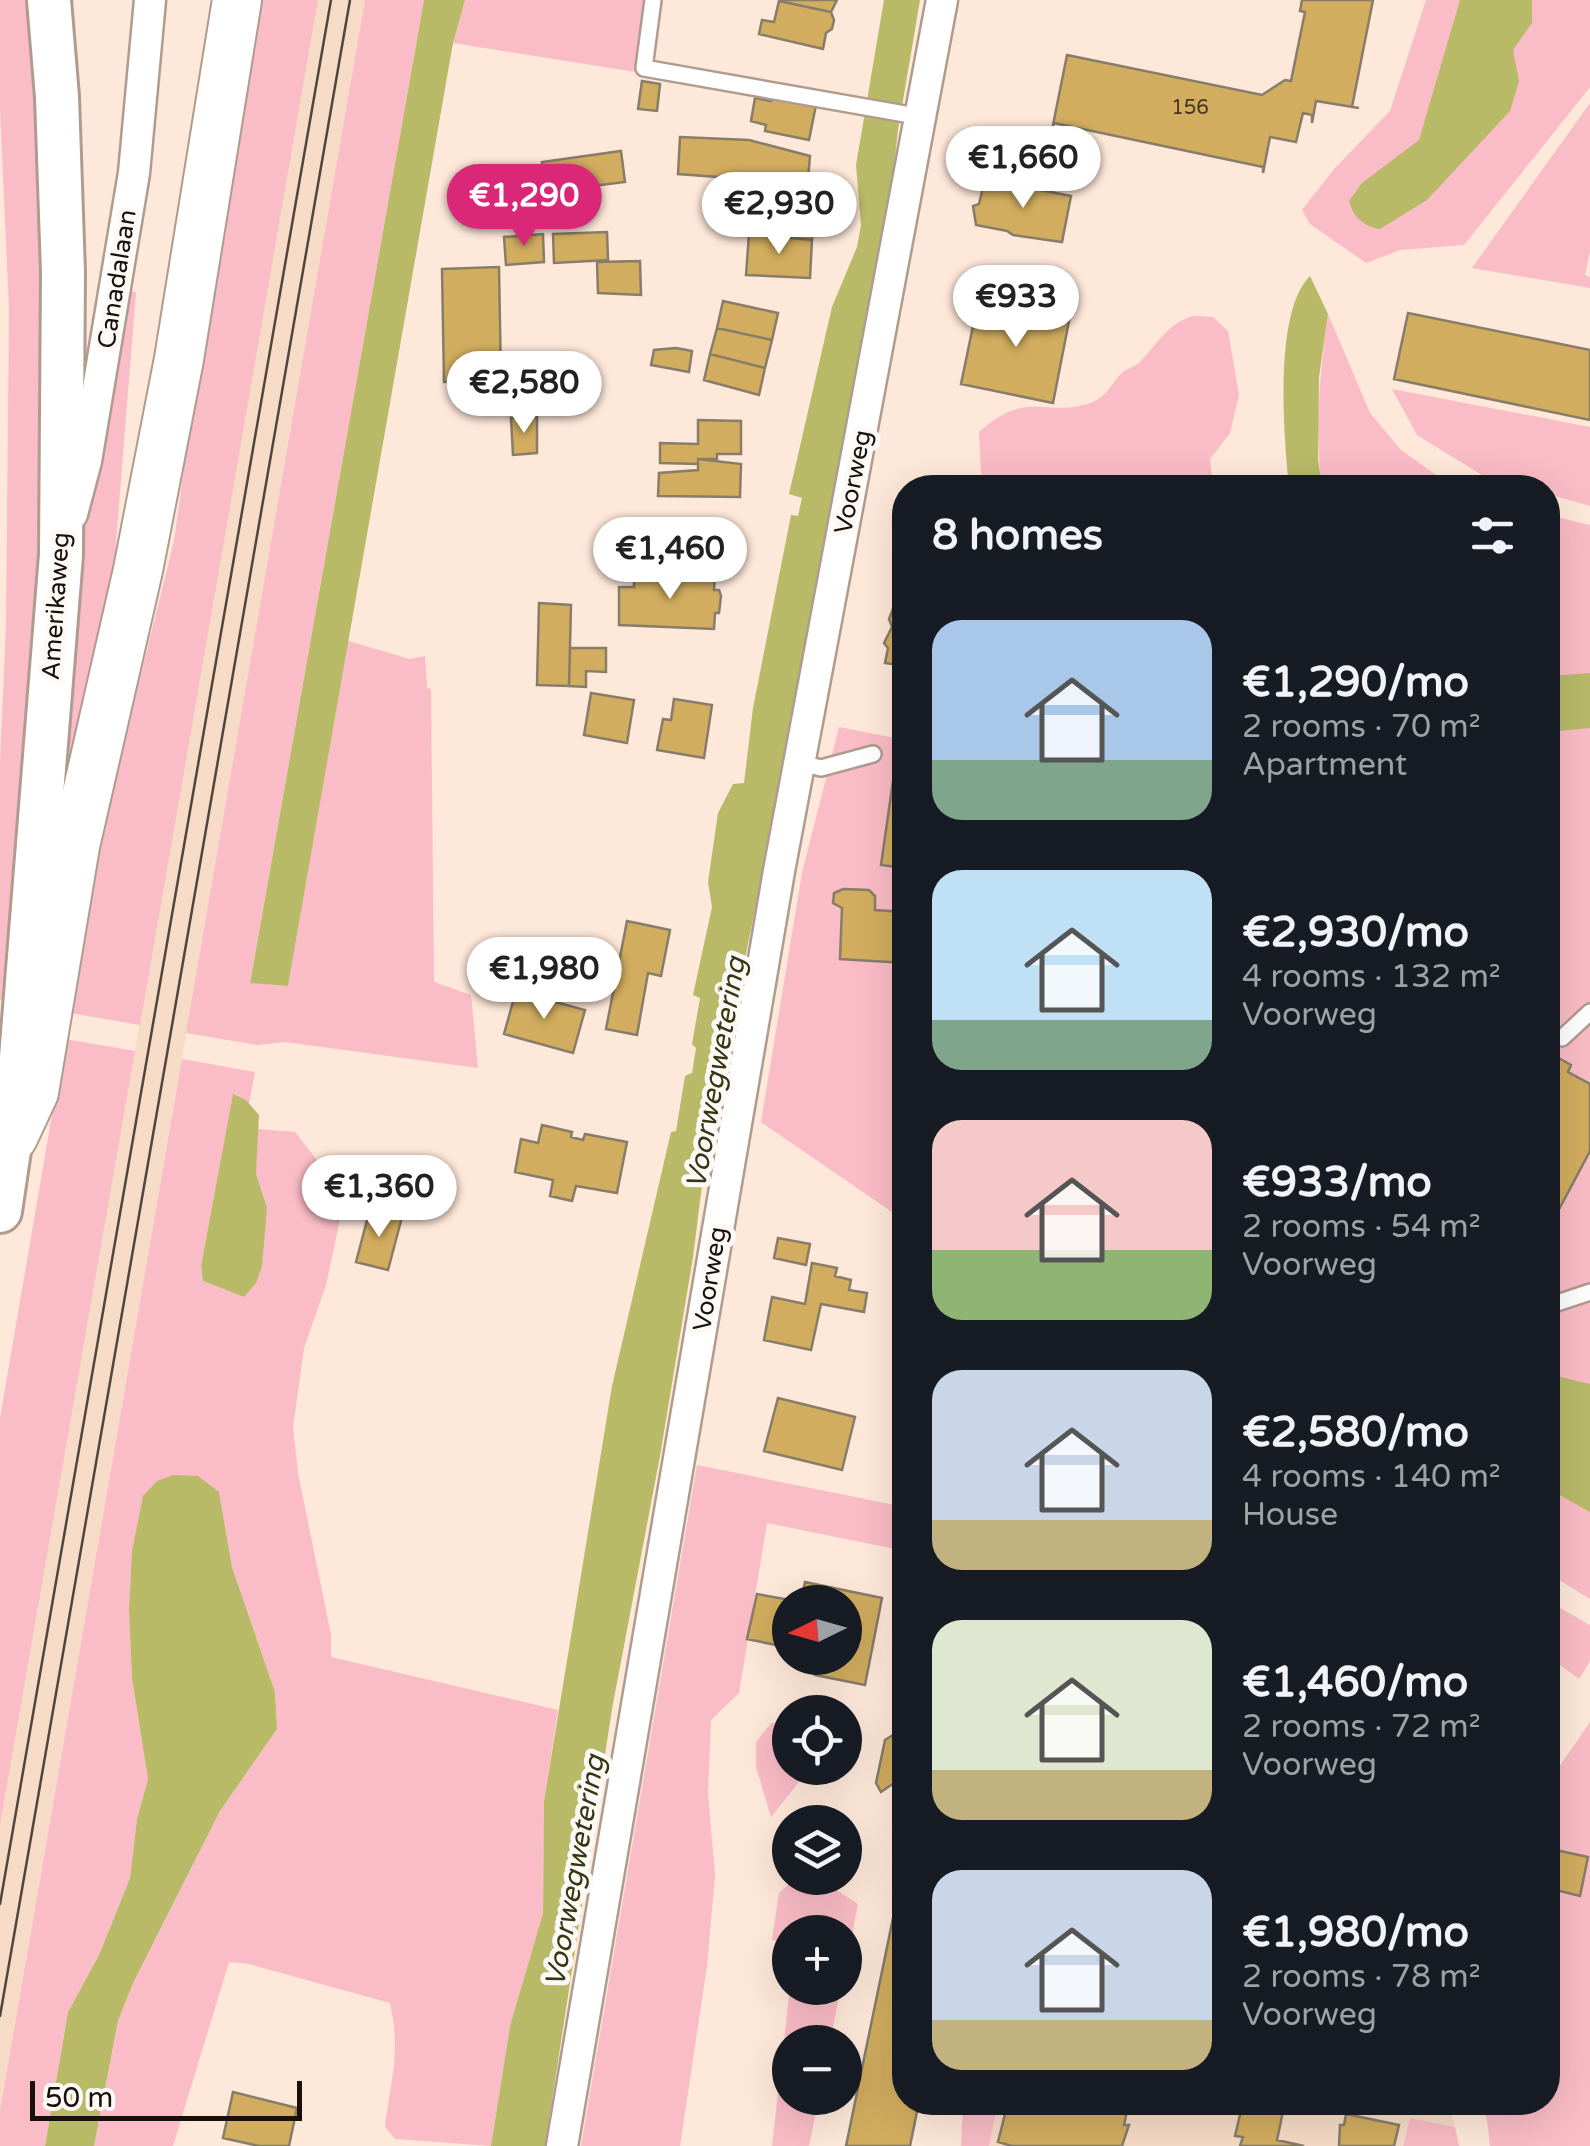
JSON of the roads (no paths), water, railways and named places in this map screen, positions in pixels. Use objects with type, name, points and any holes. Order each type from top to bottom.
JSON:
[{"type":"main road","name":"Amerikaweg","points":[[0,1210],[13,1137],[61,555],[62,272],[57,97],[49,0]]},
{"type":"main road","points":[[13,1137],[34,1092],[75,846],[142,551],[179,360],[238,0]]},
{"type":"street","name":"Canadalaan","points":[[61,555],[86,461],[122,251],[134,173],[150,0]]},
{"type":"street","name":"Voorweg","points":[[562,2146],[779,871],[942,0]]},
{"type":"lane","points":[[653,0],[644,68],[922,117]]},
{"type":"lane","points":[[800,763],[821,768],[872,754]]},
{"type":"lane","points":[[1562,1038],[1590,1012]]},
{"type":"lane","points":[[1560,1302],[1590,1292]]},
{"type":"water","points":[[424,0],[465,0],[453,43],[288,986],[250,983]]},
{"type":"water","name":"Voorwegwetering","points":[[884,0],[920,0],[898,130],[885,246],[856,372],[784,765],[711,1114],[693,1257],[612,1709],[545,2146],[491,2146],[510,2026],[543,1913],[544,1801],[612,1386],[671,1132],[676,1131],[685,1076],[692,1073],[696,1048],[692,1044],[700,998],[693,995],[712,907],[708,882],[718,813],[733,784],[744,783],[753,708],[791,515],[798,516],[802,498],[789,494],[832,307],[857,247],[861,225],[856,165]]},
{"type":"water","points":[[1460,0],[1532,0],[1532,23],[1513,50],[1519,81],[1510,111],[1427,200],[1380,229],[1369,226],[1357,217],[1349,201],[1362,183],[1419,140]]},
{"type":"water","points":[[1310,276],[1328,314],[1319,377],[1320,475],[1288,475],[1284,377],[1290,317],[1298,293]]},
{"type":"water","points":[[1590,673],[1590,728],[1560,731],[1560,675]]},
{"type":"water","points":[[233,1094],[246,1100],[259,1115],[256,1174],[267,1207],[262,1266],[256,1283],[244,1297],[203,1281],[201,1266]]},
{"type":"water","points":[[1560,1377],[1590,1384],[1590,1512],[1560,1495]]},
{"type":"water","points":[[173,1475],[198,1476],[219,1492],[232,1567],[275,1692],[277,1729],[220,1811],[133,1983],[118,2021],[94,2146],[45,2146],[68,2012],[99,1955],[130,1878],[137,1819],[148,1779],[132,1678],[132,1551],[143,1496],[157,1481]]},
{"type":"tram line","points":[[0,1904],[331,0]]},
{"type":"tram line","points":[[0,2016],[350,0]]}]
